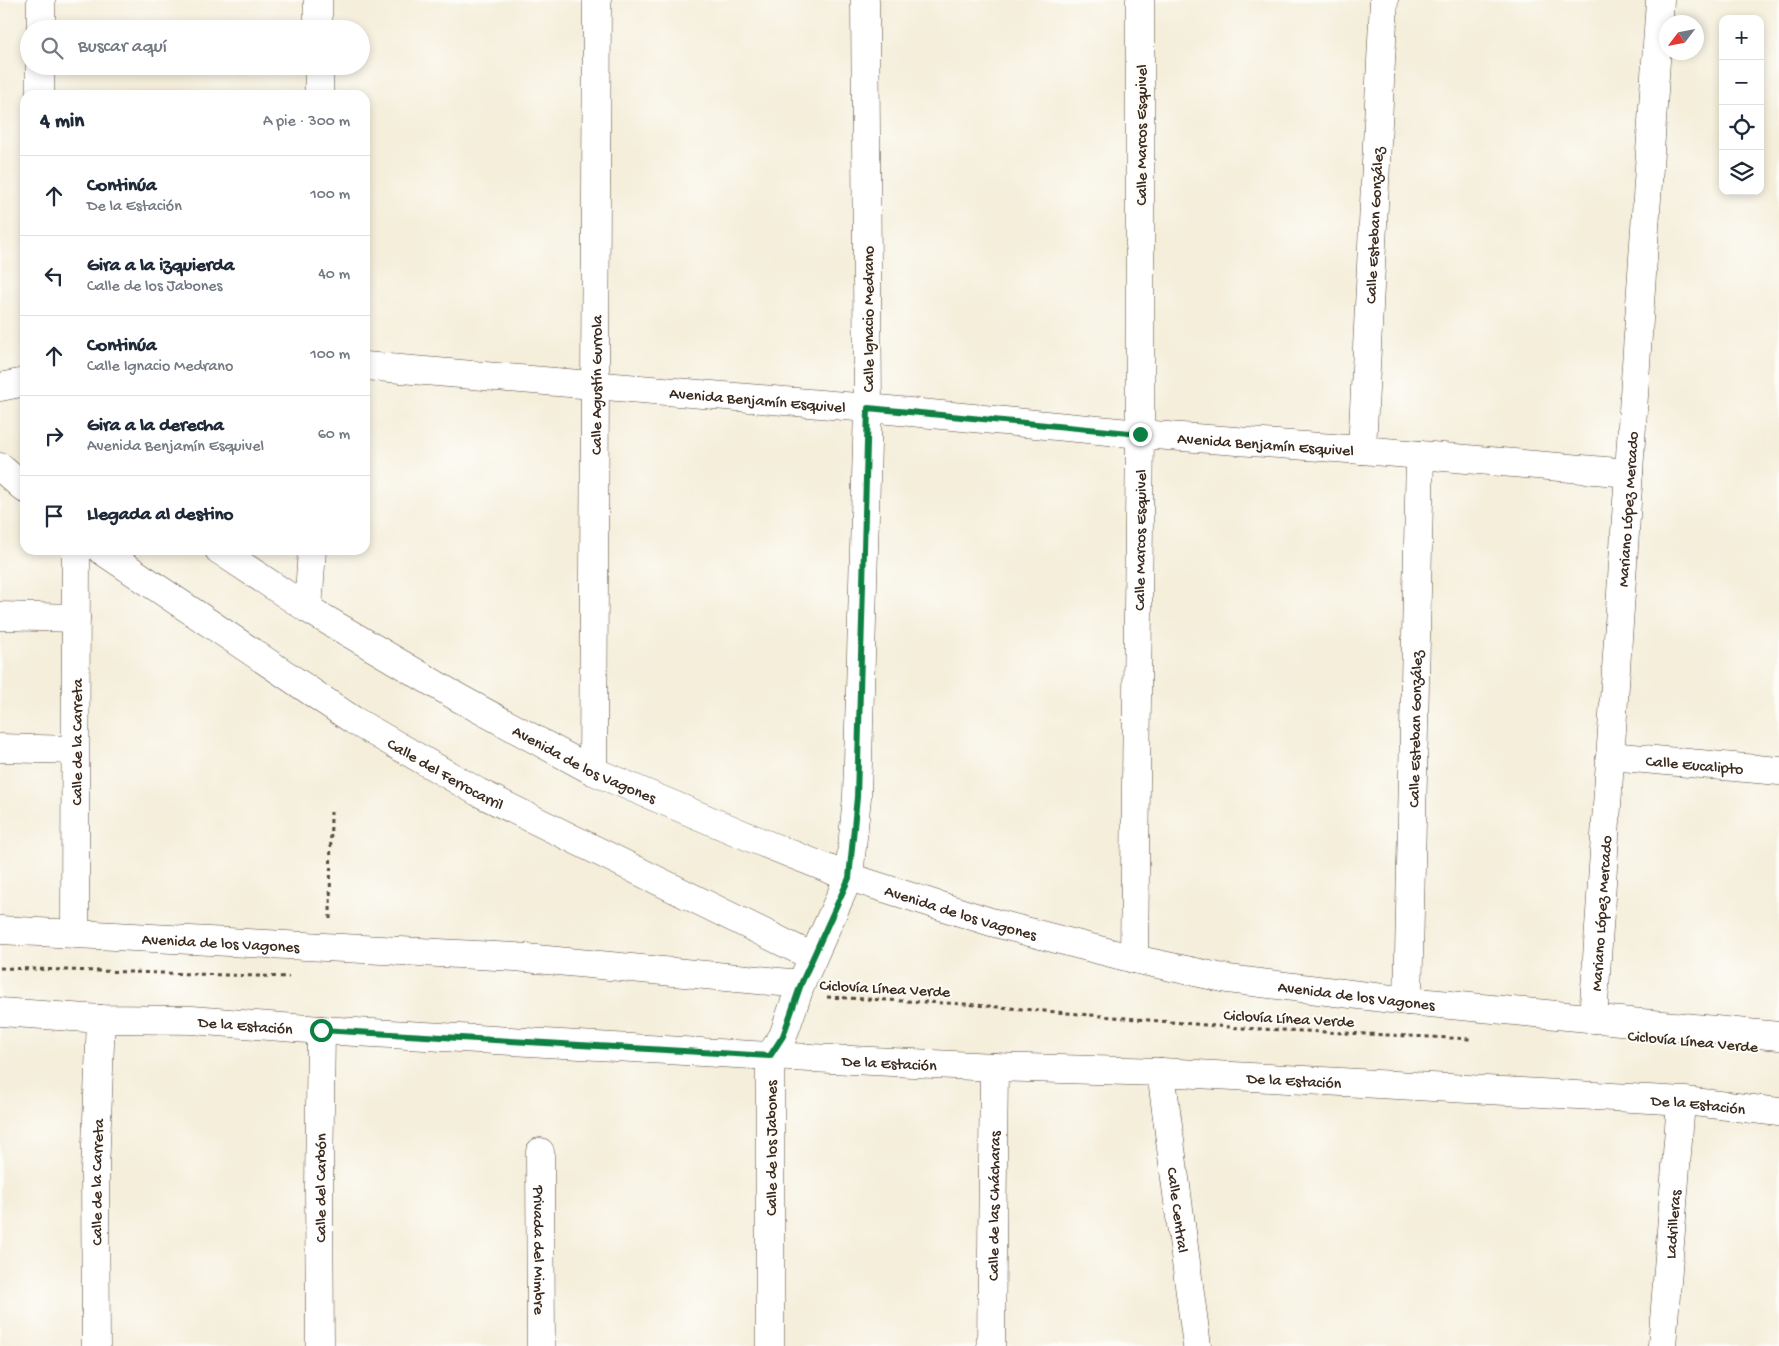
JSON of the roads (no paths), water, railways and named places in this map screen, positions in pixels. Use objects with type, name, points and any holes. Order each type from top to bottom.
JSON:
[{"type":"street","points":[[40,20],[41,0]]},
{"type":"street","points":[[318,0],[318,20]]},
{"type":"street","name":"Calle Agustín Gurrola","points":[[593,770],[597,0]]},
{"type":"street","name":"Calle Ignacio Medrano","points":[[849,878],[857,797],[868,408],[865,0]]},
{"type":"street","name":"Calle Marcos Esquivel","points":[[1134,959],[1140,434],[1140,0]]},
{"type":"street","name":"Calle Esteban González","points":[[1362,450],[1384,0]]},
{"type":"street","name":"Mariano López Mercado","points":[[1593,1019],[1660,0]]},
{"type":"street","points":[[40,75],[40,90]]},
{"type":"street","points":[[319,75],[319,90]]},
{"type":"street","name":"Avenida Benjamín Esquivel","points":[[370,366],[868,408],[1140,434],[1362,450],[1629,473]]},
{"type":"street","points":[[0,387],[20,383]]},
{"type":"street","name":"Calle Esteban González","points":[[1408,1001],[1420,455]]},
{"type":"street","points":[[0,467],[20,485]]},
{"type":"street","name":"Calle de la Carreta","points":[[75,933],[76,555]]},
{"type":"street","name":"Calle del Ferrocarril","points":[[108,555],[353,720],[486,796],[813,957]]},
{"type":"street","name":"Avenida de los Vagones","points":[[227,555],[308,609],[457,697],[593,770],[849,878],[991,922],[1134,959],[1228,979],[1408,1001],[1779,1036]]},
{"type":"street","points":[[308,609],[312,555]]},
{"type":"street","points":[[0,616],[76,618]]},
{"type":"street","points":[[0,748],[75,750]]},
{"type":"street","name":"Calle Eucalipto","points":[[1610,756],[1779,770]]},
{"type":"street","name":"Calle de los Jabones","points":[[770,1346],[770,1056],[783,1036],[799,990],[849,878]]},
{"type":"street","name":"Avenida de los Vagones","points":[[0,930],[514,957],[799,990]]},
{"type":"street","name":"De la Estación","points":[[0,1012],[101,1018],[192,1020],[321,1030],[770,1056],[1161,1072],[1680,1102],[1779,1112]]},
{"type":"street","name":"Calle de la Carreta","points":[[96,1346],[94,1171],[101,1018]]},
{"type":"street","name":"Calle del Carbón","points":[[320,1346],[321,1030]]},
{"type":"street","name":"Calle de las Chácharas","points":[[992,1346],[994,1066]]},
{"type":"street","name":"Calle Central","points":[[1161,1072],[1197,1346]]},
{"type":"street","name":"Ladrilleras","points":[[1662,1346],[1680,1102]]},
{"type":"street","name":"Privada del Mimbre","points":[[540,1152],[541,1346]]}]
